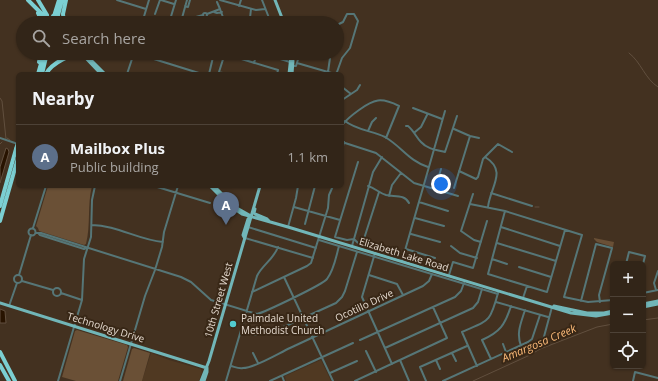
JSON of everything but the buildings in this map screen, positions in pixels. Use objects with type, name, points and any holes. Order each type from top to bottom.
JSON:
[{"type":"highway","points":[[30,0],[47,16]]},
{"type":"highway","points":[[30,0],[48,16]]},
{"type":"highway","points":[[30,0],[40,16]]},
{"type":"highway","points":[[38,0],[47,16]]},
{"type":"highway","points":[[54,16],[56,0]]},
{"type":"highway","points":[[55,16],[59,0]]},
{"type":"highway","points":[[56,16],[62,0]]},
{"type":"highway","points":[[63,16],[66,0]]},
{"type":"highway","points":[[37,72],[40,60]]},
{"type":"highway","points":[[38,72],[42,60]]},
{"type":"highway","points":[[42,72],[45,60]]},
{"type":"highway","points":[[47,72],[51,67],[62,60]]},
{"type":"highway","points":[[0,206],[16,149]]},
{"type":"highway","points":[[0,221],[16,165]]},
{"type":"highway","points":[[0,352],[15,381]]},
{"type":"highway","points":[[0,365],[9,381]]},
{"type":"main road","points":[[275,0],[281,16]]},
{"type":"main road","points":[[88,60],[98,69]]},
{"type":"main road","points":[[89,60],[101,72]]},
{"type":"main road","points":[[292,60],[292,72]]},
{"type":"main road","points":[[212,188],[228,203]]},
{"type":"main road","points":[[216,188],[228,203]]},
{"type":"main road","points":[[251,216],[259,188]]},
{"type":"main road","points":[[255,202],[254,213],[267,218],[269,221]]},
{"type":"main road","name":"Elizabeth Lake Road","points":[[228,203],[251,216],[319,238],[352,246],[374,255],[402,261],[449,275],[499,292],[552,306],[587,313],[610,312]]},
{"type":"main road","name":"10th Street West","points":[[244,237],[246,236],[251,216]]},
{"type":"main road","name":"10th Street West","points":[[203,381],[207,372],[224,305],[244,237],[243,235],[248,219],[251,216]]},
{"type":"main road","points":[[646,306],[658,302]]},
{"type":"main road","points":[[646,305],[658,302]]},
{"type":"main road","name":"Technology Drive","points":[[0,303],[207,368]]},
{"type":"street","points":[[116,0],[127,1],[146,9]]},
{"type":"street","points":[[144,16],[149,0]]},
{"type":"street","points":[[155,14],[160,0],[174,4]]},
{"type":"street","points":[[171,16],[176,0]]},
{"type":"street","points":[[182,16],[188,0]]},
{"type":"street","points":[[239,6],[241,0]]},
{"type":"street","points":[[262,0],[268,16]]},
{"type":"street","points":[[223,16],[218,1],[256,10],[265,9]]},
{"type":"street","points":[[250,16],[251,9]]},
{"type":"street","points":[[200,16],[204,13],[207,14],[221,10]]},
{"type":"street","points":[[344,20],[349,13],[354,14],[358,21],[350,48],[344,56]]},
{"type":"street","points":[[129,72],[132,60]]},
{"type":"street","points":[[155,60],[195,72]]},
{"type":"street","points":[[209,72],[212,60]]},
{"type":"street","points":[[220,72],[223,60]]},
{"type":"street","points":[[244,60],[278,70],[278,72]]},
{"type":"street","points":[[281,60],[296,66],[297,63],[328,72],[330,60]]},
{"type":"street","points":[[336,72],[341,60]]},
{"type":"street","points":[[344,99],[352,94],[360,85]]},
{"type":"street","points":[[344,88],[352,94]]},
{"type":"street","points":[[386,138],[399,106],[390,101],[371,102],[345,121],[353,126],[386,138],[394,143],[412,160],[428,167]]},
{"type":"street","points":[[413,108],[442,120]]},
{"type":"street","points":[[402,261],[445,111]]},
{"type":"street","points":[[415,132],[421,127],[427,114]]},
{"type":"street","points":[[406,126],[415,132],[423,145],[434,150],[445,152],[454,129],[457,116]]},
{"type":"street","points":[[368,131],[372,122],[376,118]]},
{"type":"street","points":[[454,129],[479,138]]},
{"type":"street","points":[[454,188],[470,136]]},
{"type":"street","points":[[0,138],[16,143]]},
{"type":"street","points":[[344,142],[368,150],[382,157],[414,183],[458,196]]},
{"type":"street","points":[[459,171],[476,179],[478,177],[483,159],[498,144],[512,152]]},
{"type":"street","points":[[352,246],[368,186],[375,167],[382,157]]},
{"type":"street","points":[[485,157],[494,164],[496,169],[496,176],[488,208]]},
{"type":"street","points":[[354,239],[347,240],[335,237],[358,162]]},
{"type":"street","points":[[435,190],[441,169]]},
{"type":"street","points":[[389,196],[392,185],[401,173]]},
{"type":"street","points":[[368,186],[375,188],[379,192],[389,196],[401,196],[409,203]]},
{"type":"street","points":[[17,283],[14,281],[14,278],[19,275],[31,235],[28,231],[30,228],[33,228],[45,188]]},
{"type":"street","points":[[58,381],[82,300],[84,259],[91,237],[92,200],[95,188]]},
{"type":"street","points":[[160,188],[210,203]]},
{"type":"street","points":[[120,381],[145,296],[156,270],[164,232],[177,188]]},
{"type":"street","points":[[288,227],[298,188]]},
{"type":"street","points":[[305,224],[315,188]]},
{"type":"street","points":[[252,292],[284,278],[311,263],[332,188]]},
{"type":"street","points":[[354,239],[360,245],[364,243],[379,192]]},
{"type":"street","points":[[491,193],[532,206]]},
{"type":"street","points":[[473,194],[461,231],[474,240],[482,242]]},
{"type":"street","points":[[419,202],[448,211]]},
{"type":"street","points":[[470,204],[505,211],[582,235],[564,297],[581,301],[600,302],[610,300]]},
{"type":"street","points":[[294,207],[340,220]]},
{"type":"street","points":[[505,211],[488,274],[547,292],[565,230]]},
{"type":"street","points":[[415,218],[444,226]]},
{"type":"street","points":[[449,275],[453,262],[473,268],[482,242],[487,221]]},
{"type":"street","points":[[92,225],[106,226],[153,241],[163,242]]},
{"type":"street","points":[[501,227],[560,246]]},
{"type":"street","points":[[33,228],[39,234],[41,233],[186,279],[211,300],[257,314],[326,280],[334,264],[339,246]]},
{"type":"street","points":[[248,228],[316,248]]},
{"type":"street","points":[[31,235],[34,235],[36,232]]},
{"type":"street","points":[[410,234],[440,242]]},
{"type":"street","points":[[244,237],[313,258]]},
{"type":"street","points":[[319,238],[357,252],[374,255],[432,274],[482,287],[478,302],[473,308],[385,348]]},
{"type":"street","points":[[497,244],[556,261]]},
{"type":"street","points":[[581,301],[596,244],[612,248],[600,291],[600,302]]},
{"type":"street","points":[[451,246],[460,253],[477,258]]},
{"type":"street","points":[[226,381],[258,272],[278,248]]},
{"type":"street","points":[[406,249],[435,258]]},
{"type":"street","points":[[241,332],[254,335],[268,334],[333,305],[342,297],[345,291],[357,252]]},
{"type":"street","points":[[627,261],[629,252],[645,256],[644,261]]},
{"type":"street","points":[[374,255],[362,297],[392,364]]},
{"type":"street","points":[[492,259],[507,264]]},
{"type":"street","points":[[519,267],[551,277]]},
{"type":"street","points":[[646,292],[657,290],[654,283],[658,272]]},
{"type":"street","name":"Ocotillo Drive","points":[[231,366],[241,369],[258,363],[424,286],[429,281],[432,274]]},
{"type":"street","points":[[19,275],[22,278],[22,281]]},
{"type":"street","points":[[368,275],[397,284],[403,295]]},
{"type":"street","points":[[284,278],[294,296],[333,381]]},
{"type":"street","points":[[9,306],[17,283],[22,281],[53,290],[58,288],[60,289],[61,293],[82,300]]},
{"type":"street","points":[[360,340],[458,295],[464,283]]},
{"type":"street","points":[[523,298],[527,286]]},
{"type":"street","points":[[53,290],[53,294],[56,296],[61,293]]},
{"type":"street","points":[[477,366],[462,332],[485,322],[490,318],[499,292]]},
{"type":"street","points":[[496,302],[548,317]]},
{"type":"street","points":[[491,359],[482,340],[493,335],[500,329],[505,323],[511,306]]},
{"type":"street","points":[[542,344],[552,306]]},
{"type":"street","points":[[355,381],[447,338],[433,307]]},
{"type":"street","points":[[521,346],[518,333],[525,310]]},
{"type":"street","points":[[443,381],[521,346],[532,339],[540,315]]},
{"type":"street","points":[[270,381],[353,343]]},
{"type":"street","points":[[503,344],[506,352]]},
{"type":"street","points":[[426,381],[420,367],[468,346]]},
{"type":"street","points":[[366,351],[376,372]]},
{"type":"street","points":[[253,352],[258,363]]},
{"type":"street","points":[[452,352],[456,361]]},
{"type":"street","points":[[400,360],[409,381]]},
{"type":"street","points":[[436,360],[440,369]]},
{"type":"street","points":[[330,373],[357,361]]},
{"type":"street","points":[[633,381],[636,372],[658,378]]},
{"type":"street","points":[[282,376],[284,381]]},
{"type":"shaded area","points":[[6,148],[9,152],[0,183],[0,167]]},
{"type":"shaded area","points":[[47,188],[92,188],[86,244],[84,245],[39,231],[36,226]]},
{"type":"shaded area","points":[[594,238],[614,242],[613,247],[597,242]]},
{"type":"shaded area","points":[[0,309],[5,311],[6,323],[0,323]]},
{"type":"shaded area","points":[[77,330],[127,345],[128,347],[118,381],[76,381],[62,377],[75,331]]},
{"type":"shaded area","points":[[134,348],[150,353],[142,381],[123,381],[132,349]]},
{"type":"shaded area","points":[[151,353],[201,369],[202,372],[199,381],[142,381]]},
{"type":"shaded area","points":[[321,360],[331,381],[286,381],[285,376]]},
{"type":"waterway","points":[[629,53],[637,61],[650,80],[658,87]]},
{"type":"waterway","points":[[0,98],[2,101],[6,139]]},
{"type":"waterway","name":"Amargosa Creek","points":[[646,320],[658,318]]},
{"type":"waterway","name":"Amargosa Creek","points":[[473,381],[540,349],[597,327],[610,325]]},
{"type":"place","name":"Mailbox Plus","points":[[226,225]]},
{"type":"place","name":"Palmdale United Methodist Church","points":[[233,324]]}]
